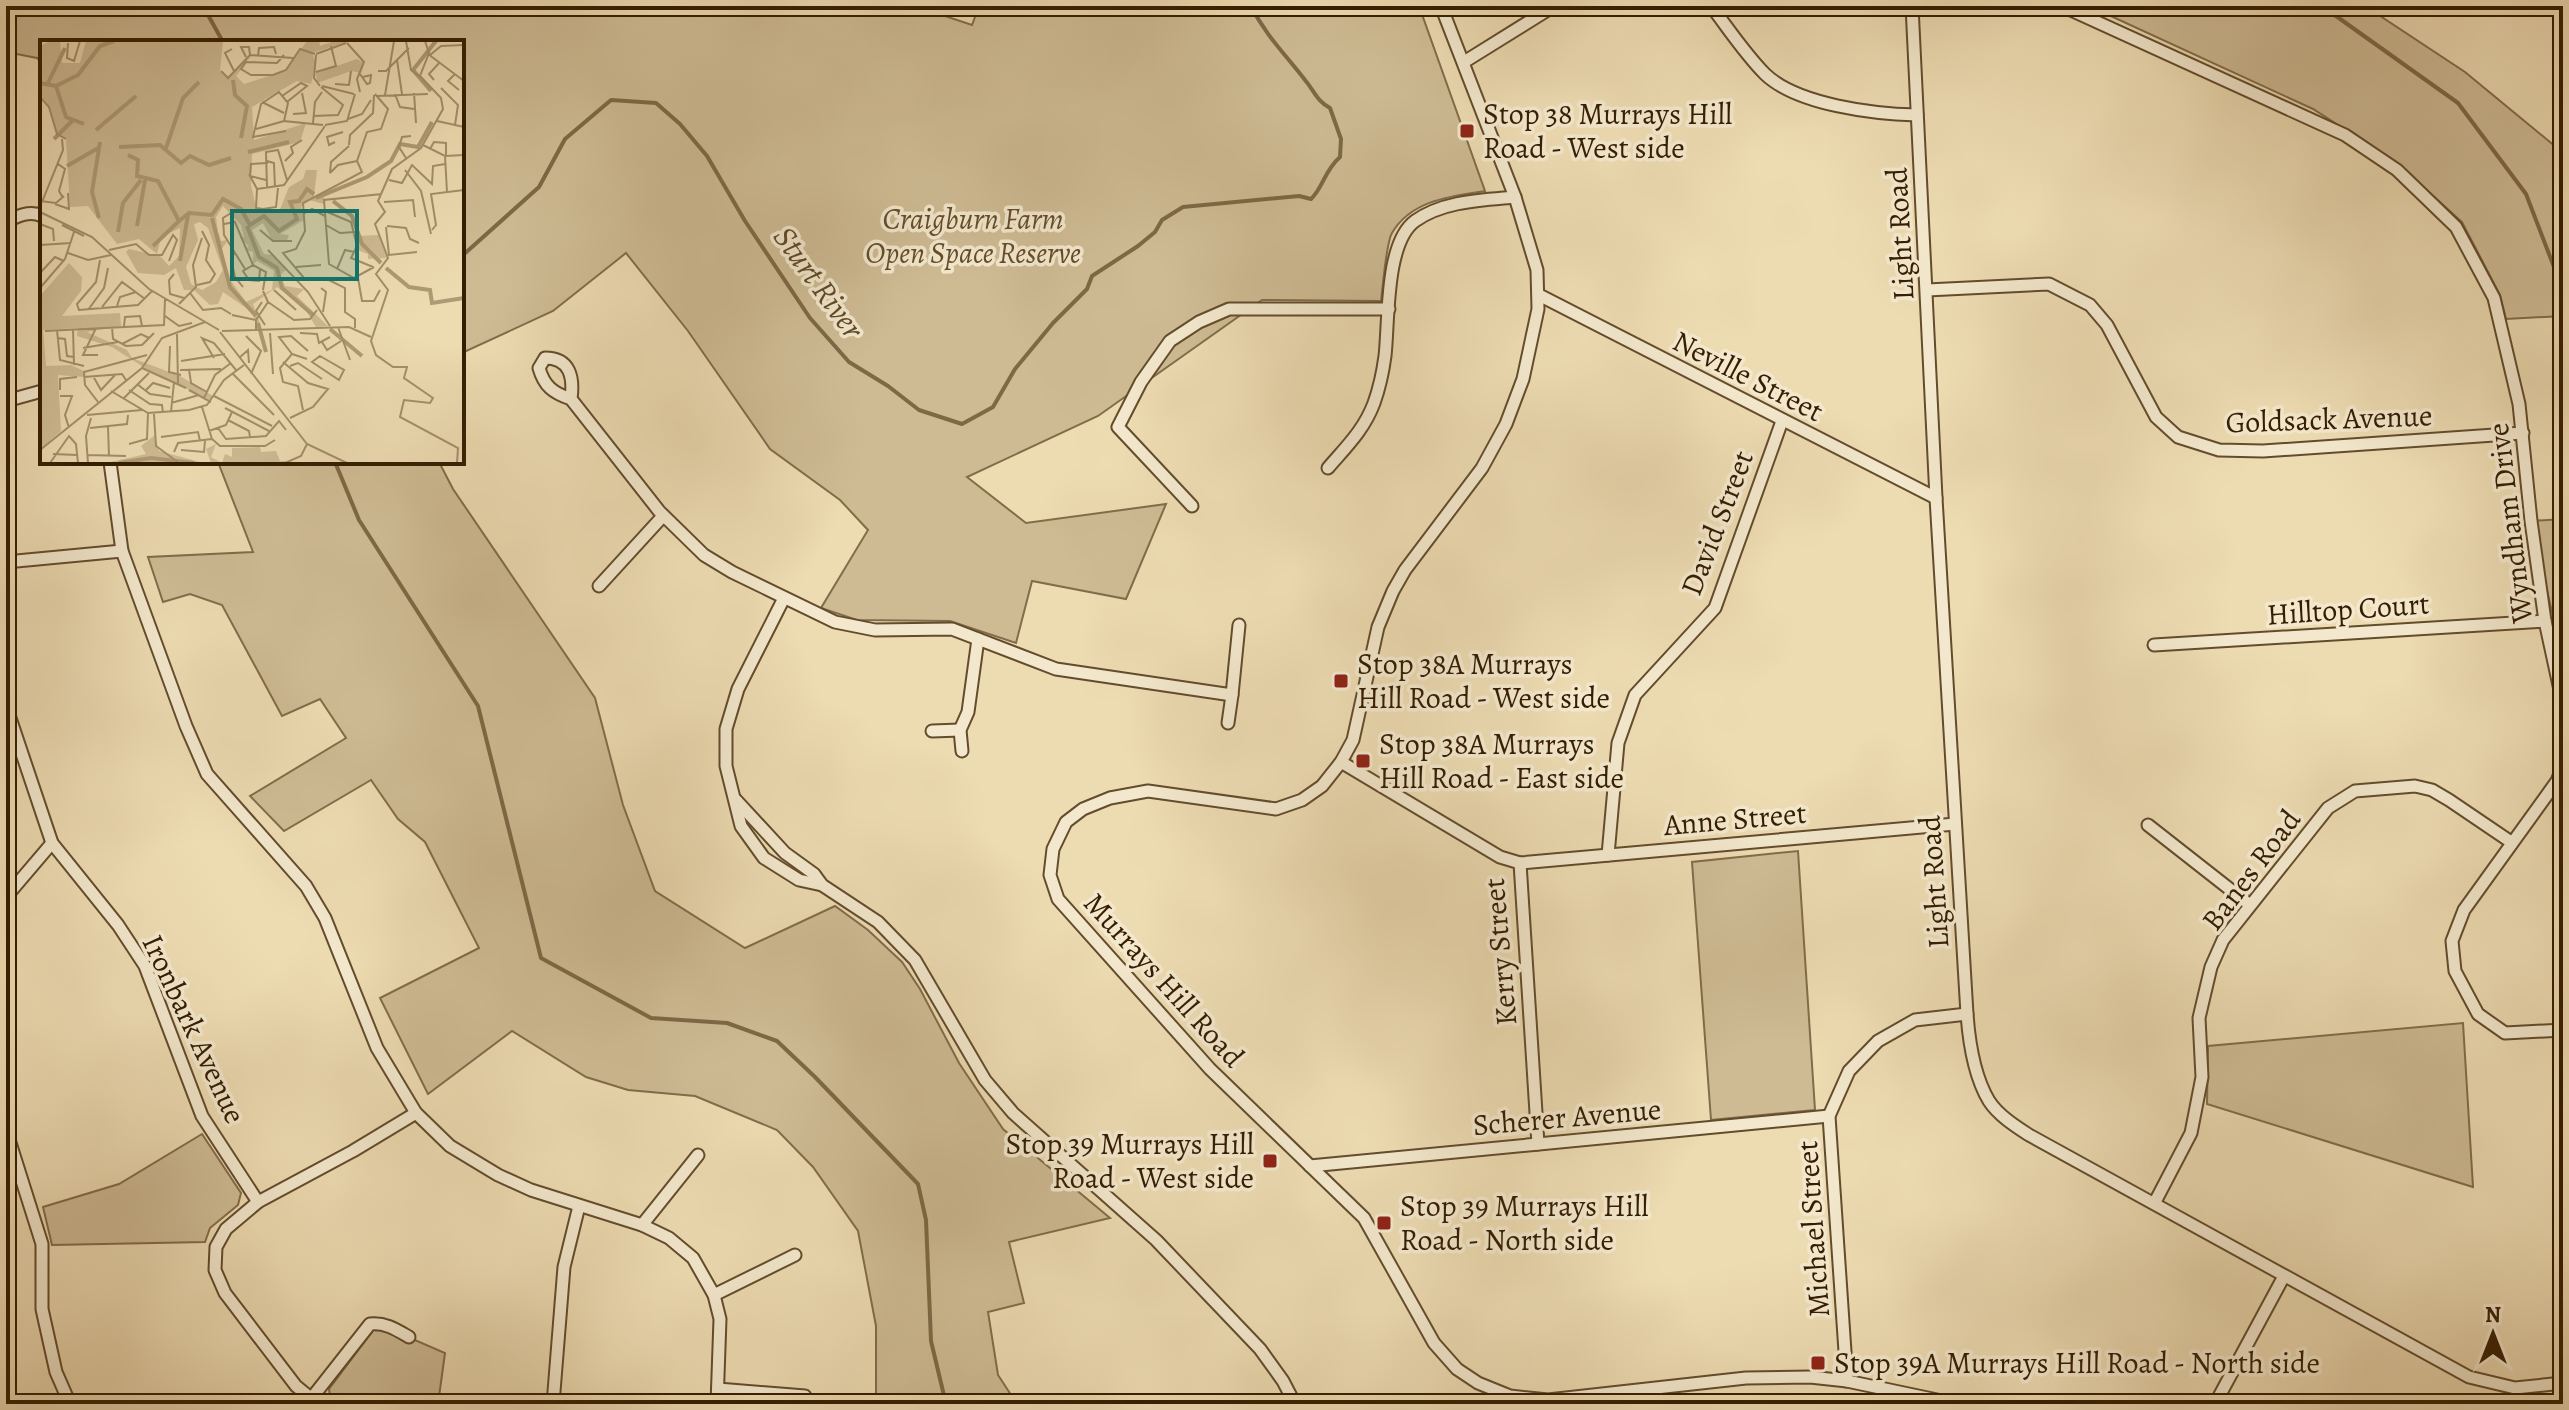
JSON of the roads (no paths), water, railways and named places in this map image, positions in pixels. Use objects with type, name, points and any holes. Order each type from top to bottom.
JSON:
[{"type":"street","name":"Murrays Hill Road","points":[[1441,6],[1515,197],[1537,270],[1538,309],[1523,379],[1506,424],[1482,468],[1405,570],[1393,591],[1378,627],[1353,740],[1322,786],[1302,800],[1276,809],[1148,791],[1110,798],[1083,809],[1066,822],[1053,849],[1050,875],[1058,899],[1210,1069],[1364,1218],[1434,1343],[1457,1369],[1489,1388],[1510,1396],[1548,1400],[1746,1378],[1810,1377],[1847,1381],[1956,1404]]},
{"type":"street","points":[[1464,62],[1554,6]]},
{"type":"street","points":[[1711,6],[1766,75],[1794,92],[1825,104],[1917,115]]},
{"type":"street","name":"Light Road","points":[[1912,6],[1936,498],[1967,1014],[1969,1039],[1981,1084],[1990,1103],[2029,1135],[2469,1377],[2515,1388],[2563,1383]]},
{"type":"street","name":"Wyndham Drive","points":[[2062,6],[2345,135],[2397,170],[2456,227],[2494,298],[2519,404],[2545,621],[2563,704]]},
{"type":"street","points":[[1328,468],[1363,428],[1374,402],[1384,361],[1394,262],[1400,241],[1413,223],[1432,211],[1452,205],[1515,197]]},
{"type":"street","points":[[6,222],[20,215],[40,215]]},
{"type":"street","name":"Goldsack Avenue","points":[[1927,290],[2049,284],[2090,305],[2107,325],[2156,417],[2178,437],[2219,450],[2263,451],[2523,433]]},
{"type":"street","name":"Neville Street","points":[[1539,295],[1936,498]]},
{"type":"street","points":[[1192,506],[1118,427],[1141,382],[1170,341],[1199,322],[1229,309],[1389,309]]},
{"type":"street","points":[[6,401],[40,392]]},
{"type":"street","points":[[571,399],[663,516],[704,555],[835,622],[857,628],[945,628],[1056,669],[1232,695]]},
{"type":"street","name":"David Street","points":[[1608,855],[1618,743],[1635,695],[1715,608],[1782,421]]},
{"type":"street","points":[[110,464],[122,551],[186,726],[207,774],[306,886],[325,918],[377,1048],[416,1113],[450,1146],[498,1175],[579,1206],[642,1225],[669,1238],[693,1258],[714,1295],[720,1319],[717,1404]]},
{"type":"street","points":[[599,586],[663,516]]},
{"type":"street","points":[[6,562],[122,551]]},
{"type":"street","points":[[784,598],[738,689],[726,729],[726,766],[741,826],[764,858],[799,880],[822,885]]},
{"type":"street","name":"Hilltop Court","points":[[2154,645],[2545,621]]},
{"type":"street","points":[[1228,723],[1239,625]]},
{"type":"street","points":[[962,751],[960,730],[968,712],[978,639]]},
{"type":"street","name":"Ironbark Avenue","points":[[6,706],[52,843],[118,925],[145,966],[202,1116],[258,1202]]},
{"type":"street","points":[[932,731],[960,730]]},
{"type":"street","name":"Kerry Street","points":[[1341,762],[1500,857],[1520,863],[1538,1144]]},
{"type":"street","points":[[2563,766],[2557,781],[2464,910],[2452,941],[2455,971],[2478,1014],[2505,1033],[2563,1030]]},
{"type":"street","name":"Banes Road","points":[[2155,1202],[2191,1133],[2202,1077],[2199,1018],[2211,967],[2223,940],[2328,808],[2355,791],[2415,786],[2432,790],[2511,842]]},
{"type":"street","points":[[736,800],[785,853],[814,874],[822,885],[878,922],[915,960],[985,1080],[1013,1113],[1156,1240],[1260,1349],[1295,1404]]},
{"type":"street","name":"Anne Street","points":[[1520,863],[1955,824]]},
{"type":"street","points":[[2148,825],[2250,905]]},
{"type":"street","points":[[6,897],[52,843]]},
{"type":"street","name":"Michael Street","points":[[1847,1381],[1829,1116],[1849,1071],[1878,1041],[1915,1020],[1967,1014]]},
{"type":"street","points":[[409,1337],[389,1326],[370,1324],[314,1402],[296,1386],[225,1293],[215,1270],[216,1247],[226,1229],[258,1202],[416,1113]]},
{"type":"street","name":"Scherer Avenue","points":[[1310,1166],[1829,1116]]},
{"type":"street","points":[[6,1130],[42,1244],[42,1309],[56,1372],[70,1404]]},
{"type":"street","points":[[642,1225],[698,1155]]},
{"type":"street","points":[[553,1404],[564,1267],[579,1206]]},
{"type":"street","points":[[714,1295],[795,1255]]},
{"type":"street","points":[[2215,1404],[2284,1276]]},
{"type":"street","points":[[718,1389],[805,1396]]},
{"type":"waterway","name":"Sturt River","points":[[203,6],[222,40]]},
{"type":"waterway","name":"Sturt River","points":[[464,254],[539,187],[565,139],[611,100],[656,103],[680,124],[707,156],[745,221],[810,318],[849,362],[919,410],[962,424],[993,407],[1015,369],[1053,323],[1087,289],[1092,276],[1138,246],[1155,232],[1162,220],[1183,207],[1299,196],[1311,199],[1315,195],[1340,157],[1341,139],[1330,108],[1319,99],[1276,44],[1251,6]]},
{"type":"waterway","points":[[2322,6],[2458,103],[2526,194],[2554,267],[2563,304]]},
{"type":"waterway","points":[[336,464],[359,520],[478,706],[541,958],[651,1018],[727,1023],[777,1041],[918,1184],[926,1220],[931,1341],[946,1404]]},
{"type":"place","name":"Stop 38 Murrays Hill Road - West side","points":[[1467,131]]},
{"type":"place","name":"Stop 38A Murrays Hill Road - West side","points":[[1341,681]]},
{"type":"place","name":"Stop 38A Murrays Hill Road - East side","points":[[1363,761]]},
{"type":"place","name":"Stop 39 Murrays Hill Road - West side","points":[[1270,1161]]},
{"type":"place","name":"Stop 39 Murrays Hill Road - North side","points":[[1384,1223]]},
{"type":"place","name":"Stop 39A Murrays Hill Road - North side","points":[[1818,1363]]},
{"type":"park label","name":"Craigburn Farm Open Space Reserve","points":[[973,236]]}]
